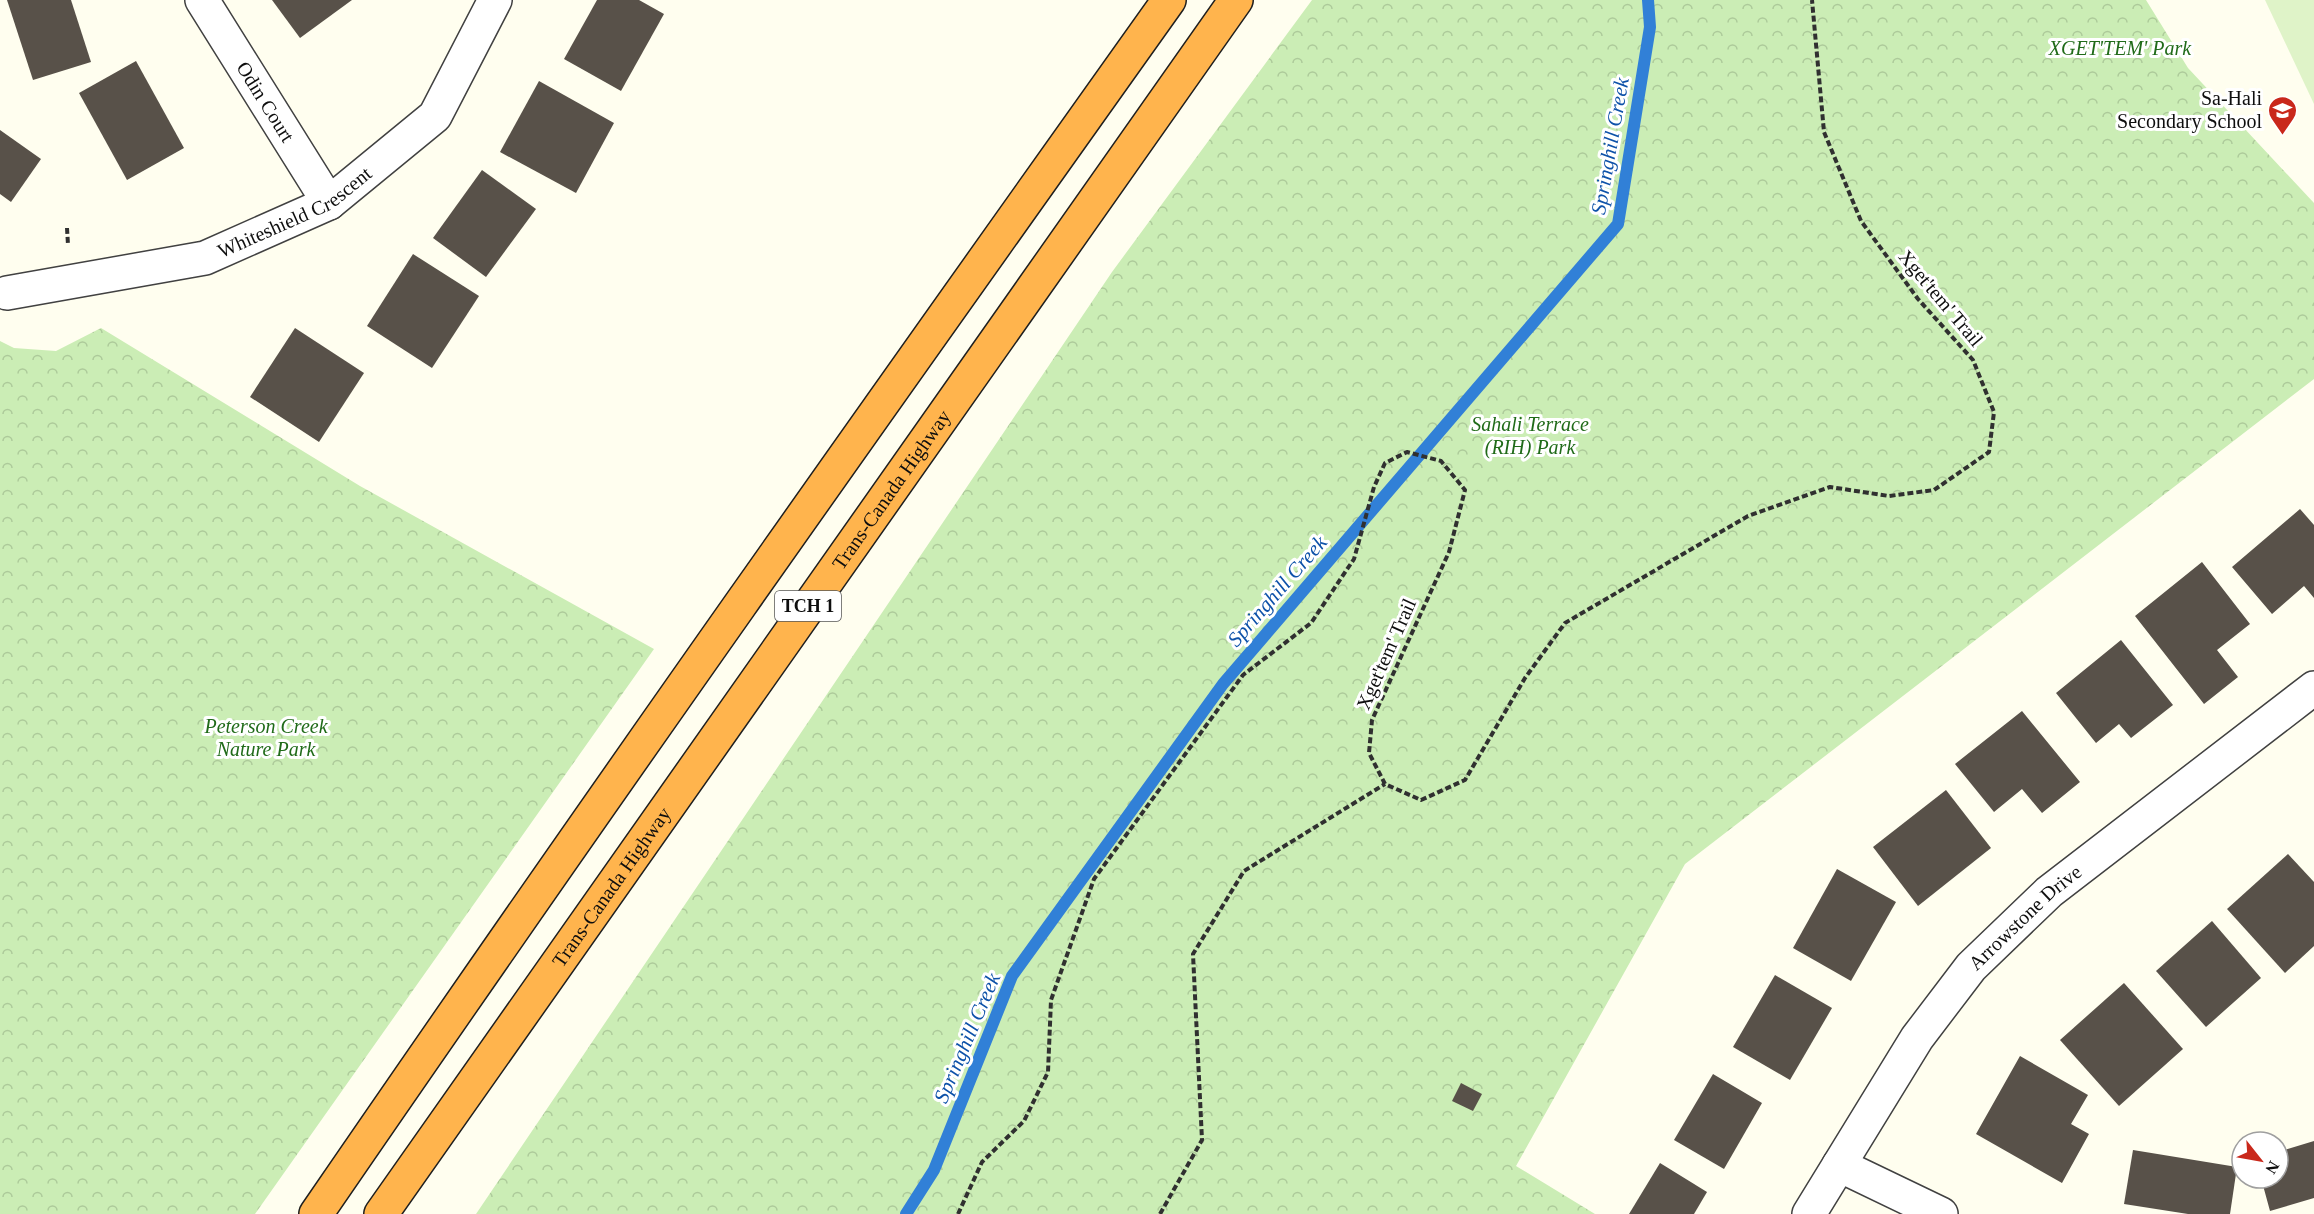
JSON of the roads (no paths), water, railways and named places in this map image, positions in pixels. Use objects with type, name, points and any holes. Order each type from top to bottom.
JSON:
[{"type":"highway","name":"TCH 1","points":[[316,1214],[481,975],[1169,0]]},
{"type":"highway","name":"Trans-Canada Highway","points":[[381,1214],[1236,0]]},
{"type":"street","name":"Odin Court","points":[[202,0],[329,203]]},
{"type":"street","name":"Whiteshield Crescent","points":[[7,293],[205,258],[329,203],[435,116],[495,0]]},
{"type":"street","name":"Arrowstone Drive","points":[[1809,1214],[1917,1038],[1971,967],[2049,892],[2314,688]]},
{"type":"street","points":[[1839,1165],[1941,1214]]},
{"type":"waterway","name":"Springhill Creek","points":[[906,1214],[934,1170],[1012,976],[1223,684],[1618,224],[1650,27],[1648,0]]},
{"type":"place","name":"Sa-Hali Secondary School","points":[[2283,136]]},
{"type":"park label","name":"XGET'TEM' Park","points":[[2120,48]]},
{"type":"park label","name":"Sahali Terrace (RIH) Park","points":[[1530,436]]},
{"type":"park label","name":"Peterson Creek Nature Park","points":[[266,738]]}]
